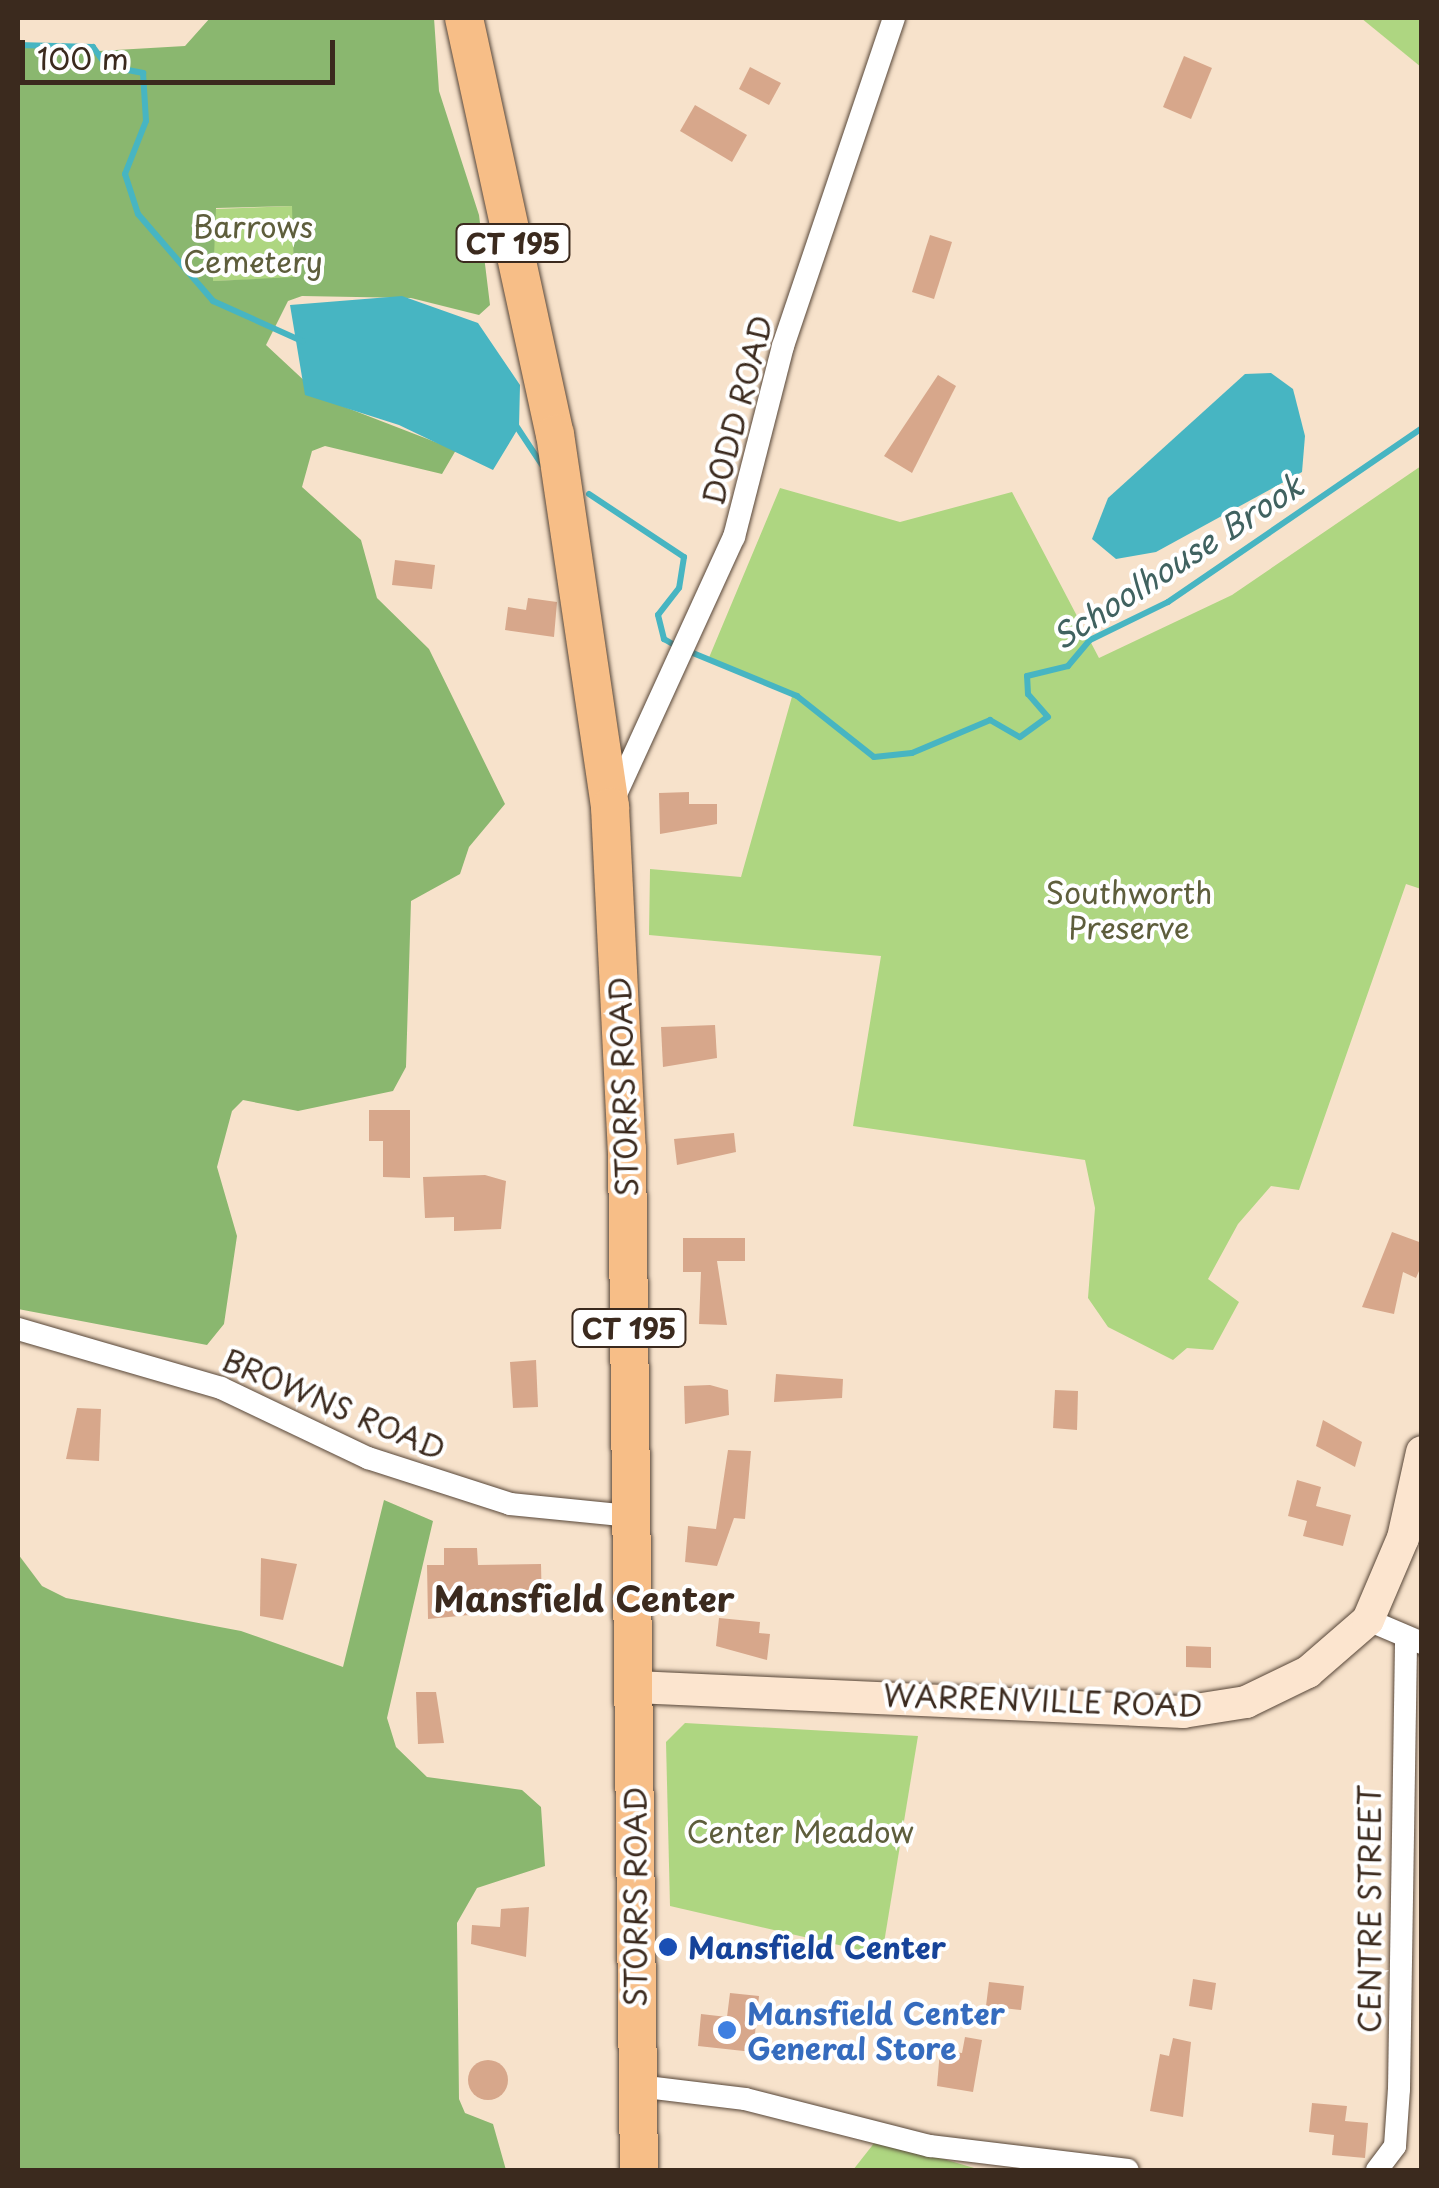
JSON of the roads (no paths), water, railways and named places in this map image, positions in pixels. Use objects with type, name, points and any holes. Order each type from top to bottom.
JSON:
[{"type":"main road","name":"STORRS ROAD","points":[[464,18],[562,478],[610,807],[636,1687],[640,2170]]},
{"type":"main road","points":[[1368,1620],[1403,1538],[1422,1452]]},
{"type":"main road","name":"WARRENVILLE ROAD","points":[[636,1687],[1183,1712],[1276,1688],[1368,1620]]},
{"type":"street","name":"DODD ROAD","points":[[610,807],[692,644],[894,18]]},
{"type":"street","name":"BROWNS ROAD","points":[[18,1329],[46,1330],[221,1388],[368,1458],[510,1504],[632,1516]]},
{"type":"street","points":[[1368,1620],[1414,1643]]},
{"type":"street","name":"CENTRE STREET","points":[[1377,2170],[1395,2146],[1398,2108],[1414,1643]]},
{"type":"street","points":[[638,2086],[745,2099],[930,2146],[1128,2170]]},
{"type":"water","points":[[402,296],[478,323],[520,385],[519,427],[493,470],[399,425],[305,395],[290,305]]},
{"type":"water","points":[[1271,373],[1293,389],[1305,436],[1302,472],[1156,552],[1116,559],[1092,539],[1108,498],[1245,374]]},
{"type":"waterway","name":"Schoolhouse Brook","points":[[18,45],[93,47],[107,66],[143,73],[146,121],[125,174],[138,214],[213,301],[302,341]]},
{"type":"waterway","name":"Schoolhouse Brook","points":[[515,424],[542,465]]},
{"type":"waterway","name":"Schoolhouse Brook","points":[[688,651],[797,696],[874,757],[912,753],[990,720],[1020,737],[1048,717],[1028,694],[1027,676],[1068,666],[1090,640],[1168,602],[1422,428]]},
{"type":"waterway","name":"Schoolhouse Brook","points":[[589,494],[684,557],[679,588],[658,615],[664,639],[676,646]]},
{"type":"place","name":"Mansfield Center","points":[[668,1947]]},
{"type":"place","name":"Mansfield Center General Store","points":[[727,2030]]},
{"type":"district","name":"Mansfield Center","points":[[584,1598]]},
{"type":"park label","name":"Barrows Cemetery","points":[[253,243]]},
{"type":"park label","name":"Southworth Preserve","points":[[1129,909]]},
{"type":"park label","name":"Center Meadow","points":[[800,1831]]}]
